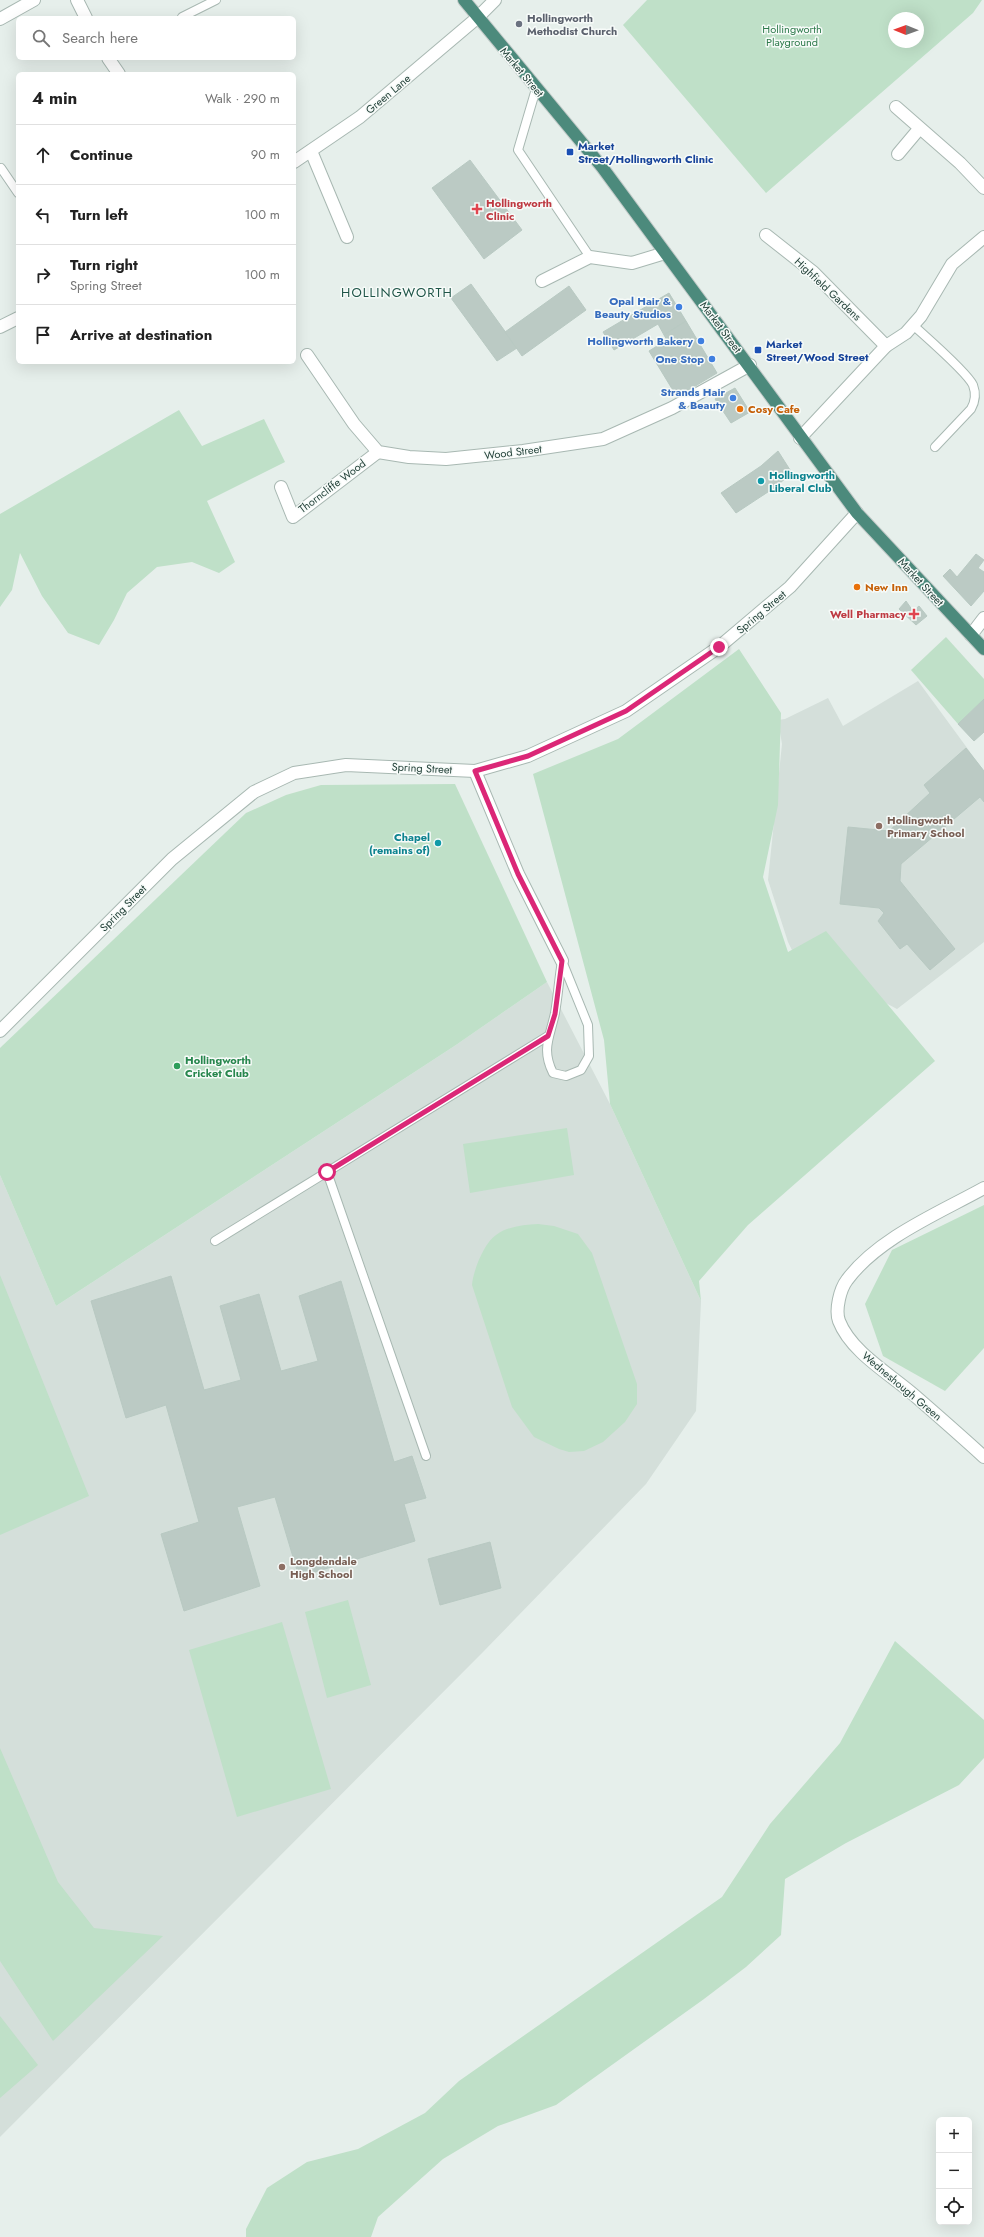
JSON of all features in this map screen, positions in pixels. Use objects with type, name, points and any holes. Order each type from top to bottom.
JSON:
[{"type":"highway","name":"Market Street","points":[[464,0],[477,18],[602,167],[750,365],[800,438],[857,513],[984,649]]},
{"type":"street","points":[[0,19],[34,0]]},
{"type":"street","points":[[77,0],[85,16]]},
{"type":"street","name":"Green Lane","points":[[296,161],[360,117],[477,18],[495,0]]},
{"type":"street","points":[[109,60],[118,72]]},
{"type":"street","points":[[896,108],[960,163],[984,188]]},
{"type":"street","points":[[898,154],[919,129]]},
{"type":"street","points":[[311,151],[347,237]]},
{"type":"street","name":"Highfield Gardens","points":[[766,235],[813,272],[886,346]]},
{"type":"street","points":[[800,438],[886,346],[906,333],[921,316],[952,264],[984,237]]},
{"type":"street","points":[[542,281],[590,257],[632,263],[665,253]]},
{"type":"street","points":[[0,327],[16,319]]},
{"type":"street","points":[[307,356],[354,424],[378,452]]},
{"type":"street","name":"Wood Street","points":[[378,452],[409,457],[446,459],[523,451],[604,439],[672,408],[750,365]]},
{"type":"street","name":"Thorncliffe Wood","points":[[281,487],[293,517],[378,452]]},
{"type":"street","name":"Spring Street","points":[[0,1031],[172,859],[254,792],[294,773],[346,765],[475,771],[528,756],[626,711],[719,647],[790,587],[857,513]]},
{"type":"street","points":[[971,635],[984,618]]},
{"type":"street","points":[[475,771],[518,874],[562,961]]},
{"type":"street","name":"Wedneshough Green","points":[[984,1188],[895,1238],[861,1264],[846,1281],[840,1295],[839,1320],[859,1351],[912,1394],[984,1457]]},
{"type":"lane","points":[[184,16],[216,0]]},
{"type":"lane","points":[[536,89],[518,150],[590,257]]},
{"type":"lane","points":[[2,168],[16,190]]},
{"type":"lane","points":[[913,325],[968,378],[975,392],[975,400],[971,409],[935,447]]},
{"type":"lane","points":[[562,961],[588,1025],[589,1056],[581,1070],[566,1076],[553,1073],[546,1060],[548,1036],[555,1014],[562,961]]},
{"type":"lane","points":[[215,1241],[548,1036]]},
{"type":"lane","points":[[327,1172],[426,1456]]},
{"type":"shaded area","name":"Hollingworth Primary School","points":[[918,681],[984,771],[984,942],[897,1009],[794,954],[788,942],[768,880],[782,744],[778,720],[785,719],[828,698],[843,726]]},
{"type":"shaded area","name":"Longdendale High School","points":[[547,982],[610,1104],[701,1301],[696,1411],[646,1484],[484,1651],[0,2137],[0,1175],[56,1306],[456,1045]]},
{"type":"green space","name":"Hollingworth Playground","points":[[647,0],[982,0],[973,13],[766,193],[623,25]]},
{"type":"green space","points":[[179,410],[202,446],[264,419],[285,462],[207,501],[235,562],[219,573],[192,562],[157,567],[127,593],[114,620],[99,645],[68,633],[42,596],[20,553],[12,590],[0,607],[0,514]]},
{"type":"green space","points":[[946,637],[984,679],[984,699],[958,724],[911,670]]},
{"type":"green space","points":[[739,649],[781,713],[778,805],[763,877],[788,952],[826,931],[935,1061],[748,1225],[699,1281],[701,1301],[610,1104],[604,1040],[533,774],[618,739]]},
{"type":"green space","points":[[455,784],[547,982],[456,1045],[56,1306],[0,1175],[0,1048],[246,813],[286,795],[321,785]]},
{"type":"green space","points":[[567,1128],[574,1175],[470,1193],[463,1144]]},
{"type":"green space","points":[[984,1205],[984,1348],[945,1391],[883,1356],[865,1304],[892,1250]]},
{"type":"green space","points":[[538,1224],[554,1226],[578,1234],[592,1253],[637,1384],[637,1404],[625,1422],[603,1442],[584,1451],[569,1452],[534,1437],[512,1407],[472,1285],[474,1272],[483,1251],[487,1244],[496,1235],[511,1228]]},
{"type":"green space","points":[[0,1275],[89,1496],[0,1535]]},
{"type":"green space","points":[[348,1600],[371,1685],[327,1698],[305,1612]]},
{"type":"green space","points":[[282,1622],[331,1789],[237,1817],[189,1650]]},
{"type":"green space","points":[[895,1641],[984,1720],[984,1758],[959,1785],[846,1843],[785,1879],[781,1935],[746,1967],[704,1999],[556,2105],[498,2126],[443,2159],[378,2217],[371,2237],[246,2237],[246,2229],[267,2188],[307,2162],[358,2149],[425,2113],[459,2081],[722,1897],[770,1824],[840,1743]]},
{"type":"green space","points":[[0,1748],[58,1882],[94,1928],[163,1936],[53,2041],[0,1961]]},
{"type":"green space","points":[[0,2016],[38,2065],[0,2098]]},
{"type":"building","name":"Hollingworth Clinic","points":[[470,160],[522,230],[484,259],[432,188]]},
{"type":"building","points":[[471,284],[517,348],[497,361],[451,298]]},
{"type":"building","points":[[569,286],[586,310],[522,356],[505,332]]},
{"type":"building","points":[[669,293],[686,321],[664,335],[658,324],[614,350],[603,332]]},
{"type":"building","points":[[686,321],[717,373],[677,397],[649,351],[667,340],[664,335]]},
{"type":"building","points":[[735,388],[750,412],[731,423],[715,399]]},
{"type":"building","name":"Hollingworth Liberal Club","points":[[778,451],[792,473],[774,488],[736,513],[721,493],[761,466]]},
{"type":"building","points":[[976,554],[984,560],[978,568],[984,572],[984,591],[971,606],[943,576],[950,569],[957,577]]},
{"type":"building","name":"Well Pharmacy","points":[[906,601],[913,611],[919,606],[927,616],[916,625],[899,609]]},
{"type":"building","points":[[984,699],[984,732],[974,741],[958,724]]},
{"type":"building","points":[[966,748],[984,771],[984,802],[980,797],[901,864],[900,881],[955,949],[930,970],[907,944],[900,949],[878,921],[884,913],[879,908],[840,904],[848,827],[889,831],[930,793],[924,785]]},
{"type":"building","points":[[171,1276],[204,1390],[241,1380],[220,1306],[259,1294],[281,1371],[318,1361],[299,1296],[341,1281],[394,1462],[412,1456],[426,1498],[404,1504],[415,1541],[299,1577],[275,1497],[237,1507],[260,1586],[184,1611],[161,1534],[199,1522],[166,1405],[126,1418],[91,1301]]},
{"type":"building","points":[[490,1542],[501,1588],[440,1605],[428,1559]]},
{"type":"place","name":"Hollingworth Methodist Church","points":[[519,24]]},
{"type":"place","name":"Market Street/Hollingworth Clinic","points":[[570,152]]},
{"type":"place","name":"Hollingworth Clinic","points":[[477,209]]},
{"type":"place","name":"Opal Hair & Beauty Studios","points":[[679,307]]},
{"type":"place","name":"Hollingworth Bakery","points":[[701,341]]},
{"type":"place","name":"Market Street/Wood Street","points":[[758,350]]},
{"type":"place","name":"One Stop","points":[[712,359]]},
{"type":"place","name":"Strands Hair & Beauty","points":[[733,398]]},
{"type":"place","name":"Cosy Cafe","points":[[740,409]]},
{"type":"place","name":"Hollingworth Liberal Club","points":[[761,481]]},
{"type":"place","name":"New Inn","points":[[857,587]]},
{"type":"place","name":"Well Pharmacy","points":[[914,614]]},
{"type":"place","name":"Hollingworth Primary School","points":[[879,826]]},
{"type":"place","name":"Chapel (remains of)","points":[[438,843]]},
{"type":"place","name":"Hollingworth Cricket Club","points":[[177,1066]]},
{"type":"place","name":"Longdendale High School","points":[[282,1567]]},
{"type":"district","name":"HOLLINGWORTH","points":[[397,292]]},
{"type":"route","points":[[327,1172],[518,1053],[548,1036],[555,1014],[562,961],[518,874],[475,771],[528,756],[626,711],[719,647]]}]
